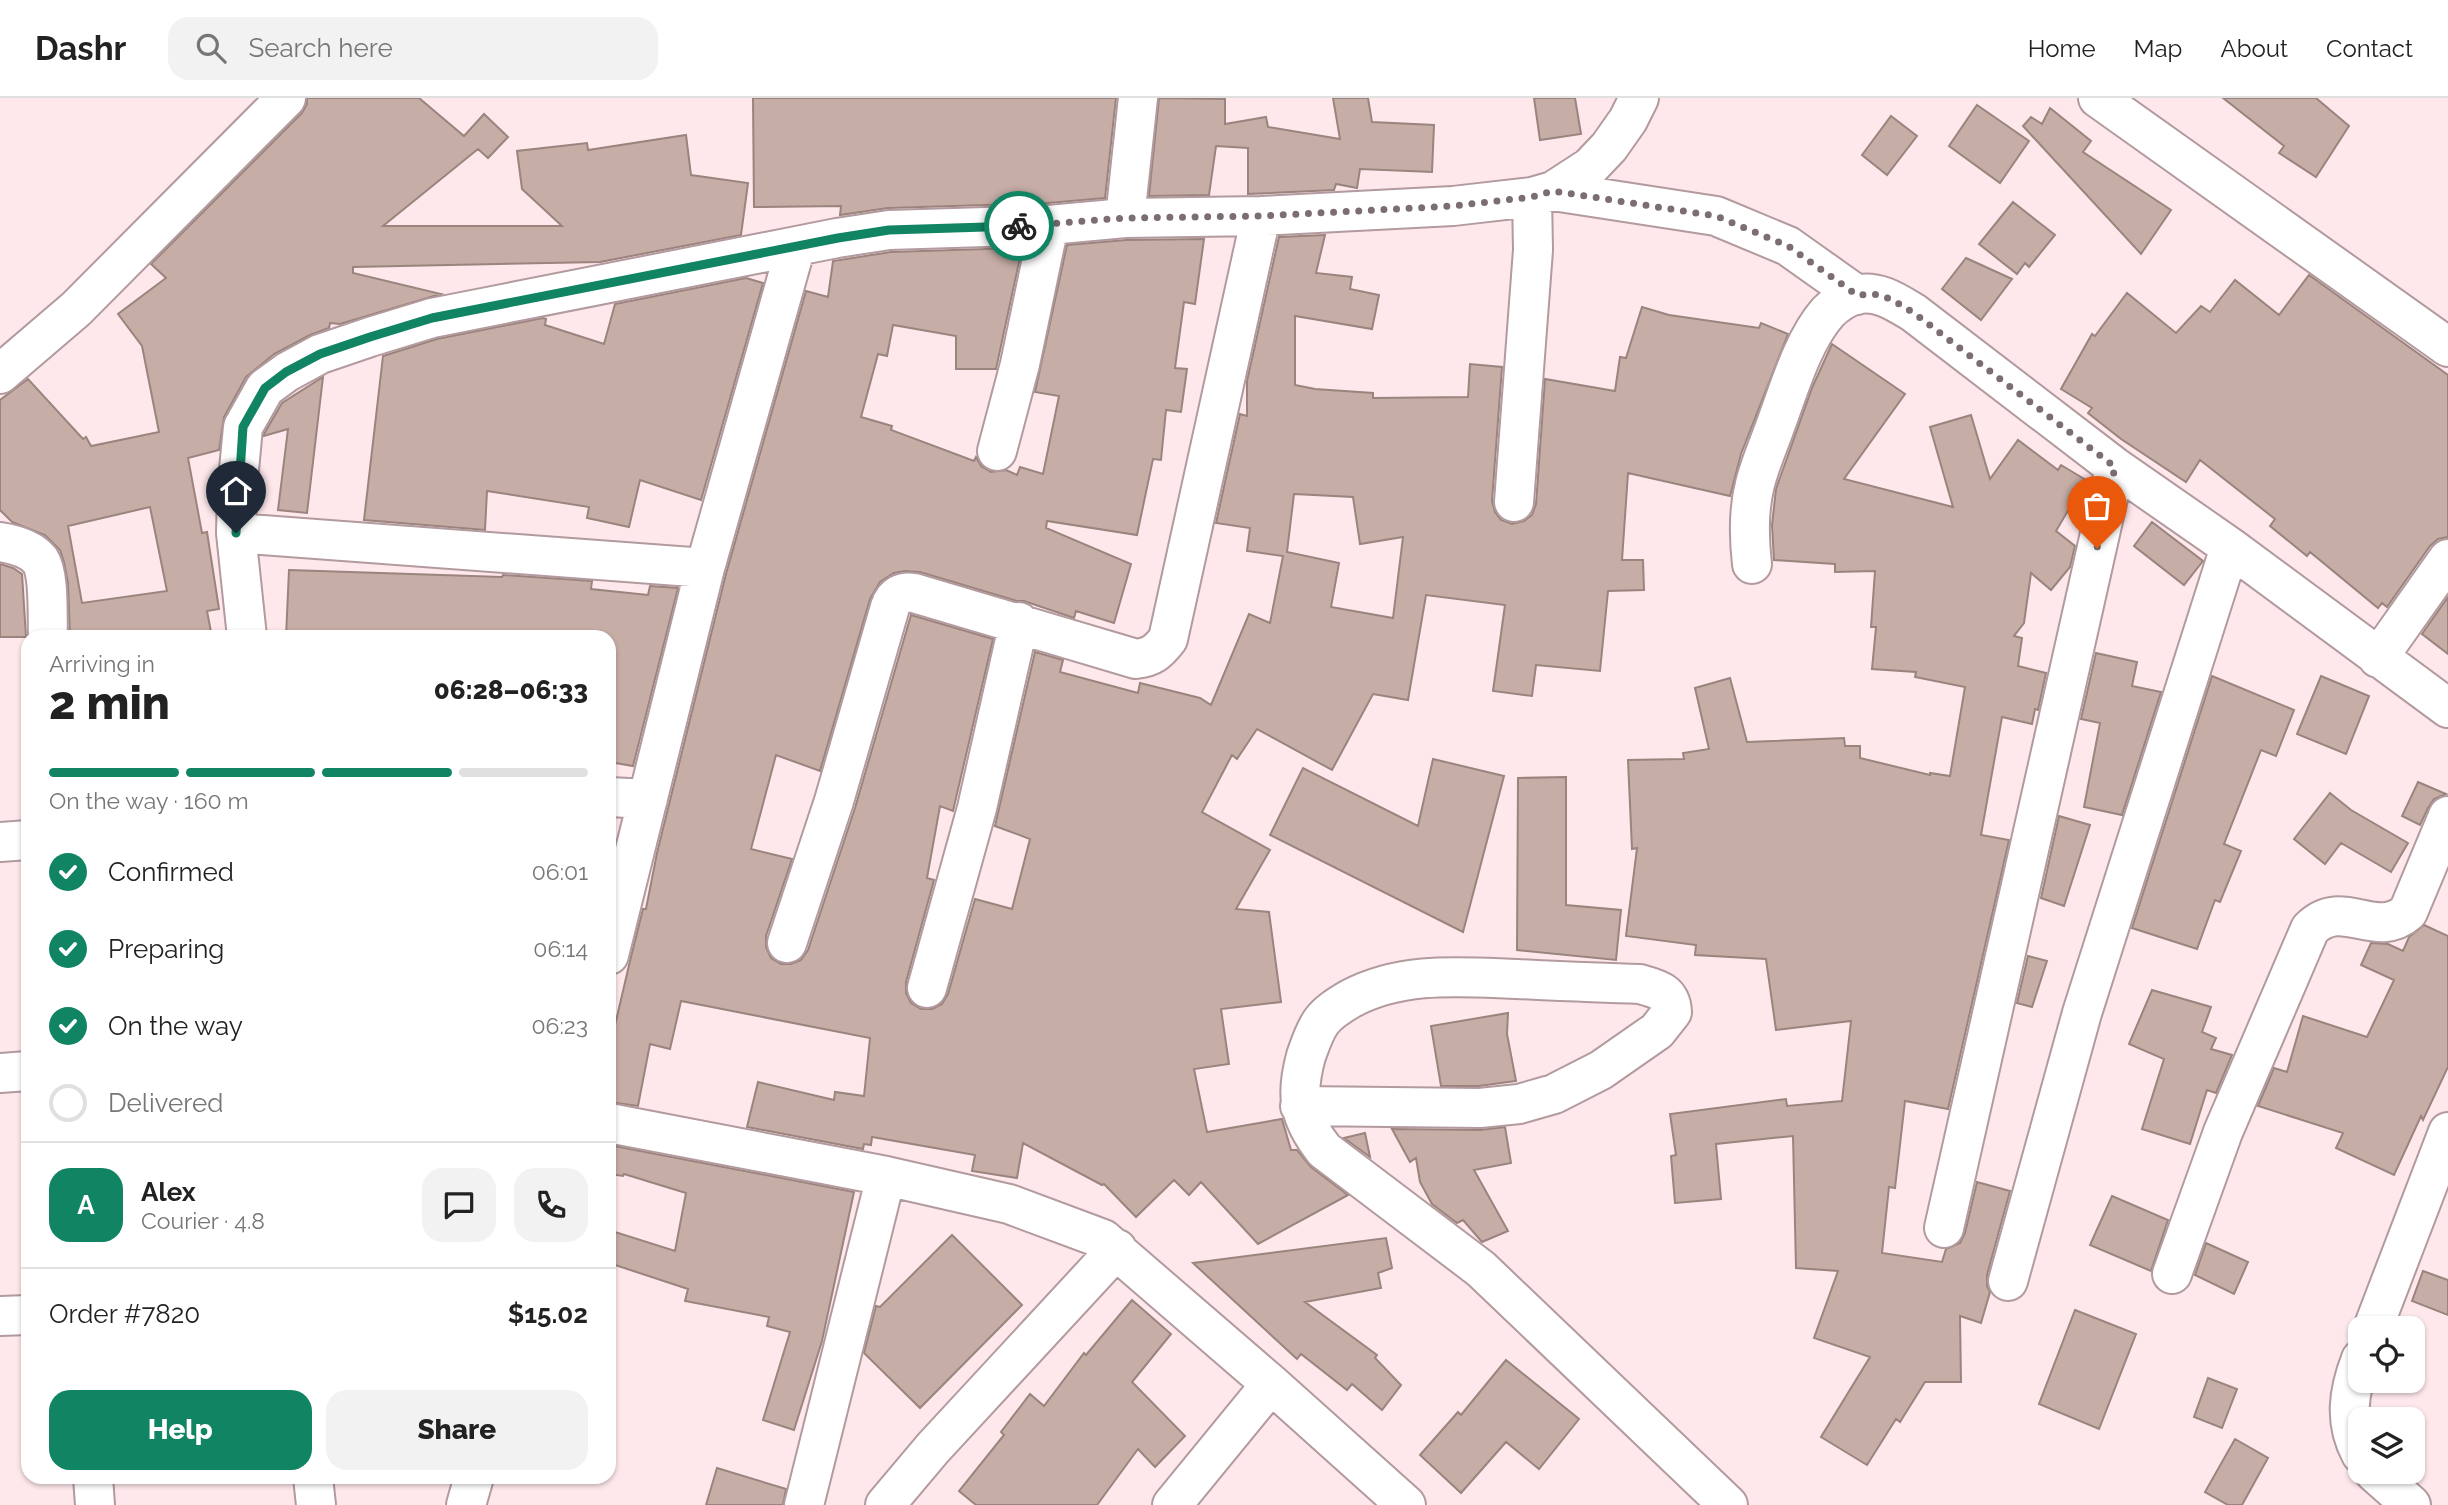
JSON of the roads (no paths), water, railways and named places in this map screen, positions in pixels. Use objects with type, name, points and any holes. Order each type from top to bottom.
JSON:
[{"type":"street","points":[[0,374],[76,309],[286,98]]},
{"type":"street","points":[[1125,218],[1138,98]]},
{"type":"street","points":[[1542,194],[1590,167],[1609,147],[1628,120],[1639,98]]},
{"type":"street","points":[[2098,98],[2448,347]]},
{"type":"street","points":[[1514,502],[1533,250],[1542,194]]},
{"type":"street","points":[[246,630],[236,533],[243,427],[265,388],[286,372],[320,354],[432,318],[889,230],[1453,206],[1542,194],[1716,216],[1788,246],[1857,295]]},
{"type":"street","points":[[787,943],[834,801],[895,597],[901,593],[914,593],[1019,622],[1119,656],[1136,659],[1159,652],[1168,639],[1261,216]]},
{"type":"street","points":[[997,451],[1020,364],[1049,225]]},
{"type":"street","points":[[616,927],[705,568],[796,246]]},
{"type":"street","points":[[1752,564],[1749,534],[1755,485],[1796,373],[1813,336],[1828,313],[1841,301],[1857,295],[1874,294],[1891,299],[1914,313],[2115,467],[2230,547],[2448,708]]},
{"type":"street","points":[[1944,1228],[2115,467]]},
{"type":"street","points":[[236,533],[705,568]]},
{"type":"street","points":[[0,542],[12,543],[29,551],[40,561],[46,580],[48,630]]},
{"type":"street","points":[[2008,1281],[2082,1013],[2230,547]]},
{"type":"street","points":[[2378,658],[2448,559]]},
{"type":"street","points":[[927,988],[977,808],[1019,622]]},
{"type":"street","points":[[616,797],[648,799]]},
{"type":"street","points":[[2172,1274],[2223,1132],[2310,929],[2319,920],[2329,916],[2338,915],[2376,923],[2402,918],[2408,912],[2448,816]]},
{"type":"street","points":[[0,842],[21,840]]},
{"type":"street","points":[[1300,1106],[1468,1108],[1519,1104],[1554,1094],[1601,1070],[1657,1031],[1672,1013],[1667,995],[1656,988],[1640,984],[1444,976],[1401,981],[1364,992],[1338,1006],[1321,1021],[1311,1042],[1301,1077],[1300,1106],[1310,1131],[1324,1150],[1481,1269],[1728,1505]]},
{"type":"street","points":[[0,1073],[21,1072]]},
{"type":"street","points":[[616,1124],[886,1176],[1009,1204],[1103,1239],[1406,1505]]},
{"type":"street","points":[[2378,1316],[2448,1132]]},
{"type":"street","points":[[804,1505],[886,1176]]},
{"type":"street","points":[[885,1505],[933,1448],[1117,1249]]},
{"type":"street","points":[[0,1316],[21,1315]]},
{"type":"street","points":[[1172,1505],[1271,1384]]},
{"type":"street","points":[[94,1484],[95,1505]]},
{"type":"street","points":[[314,1484],[316,1505]]},
{"type":"street","points":[[466,1505],[472,1484]]},
{"type":"street","points":[[2388,1484],[2412,1505]]}]
